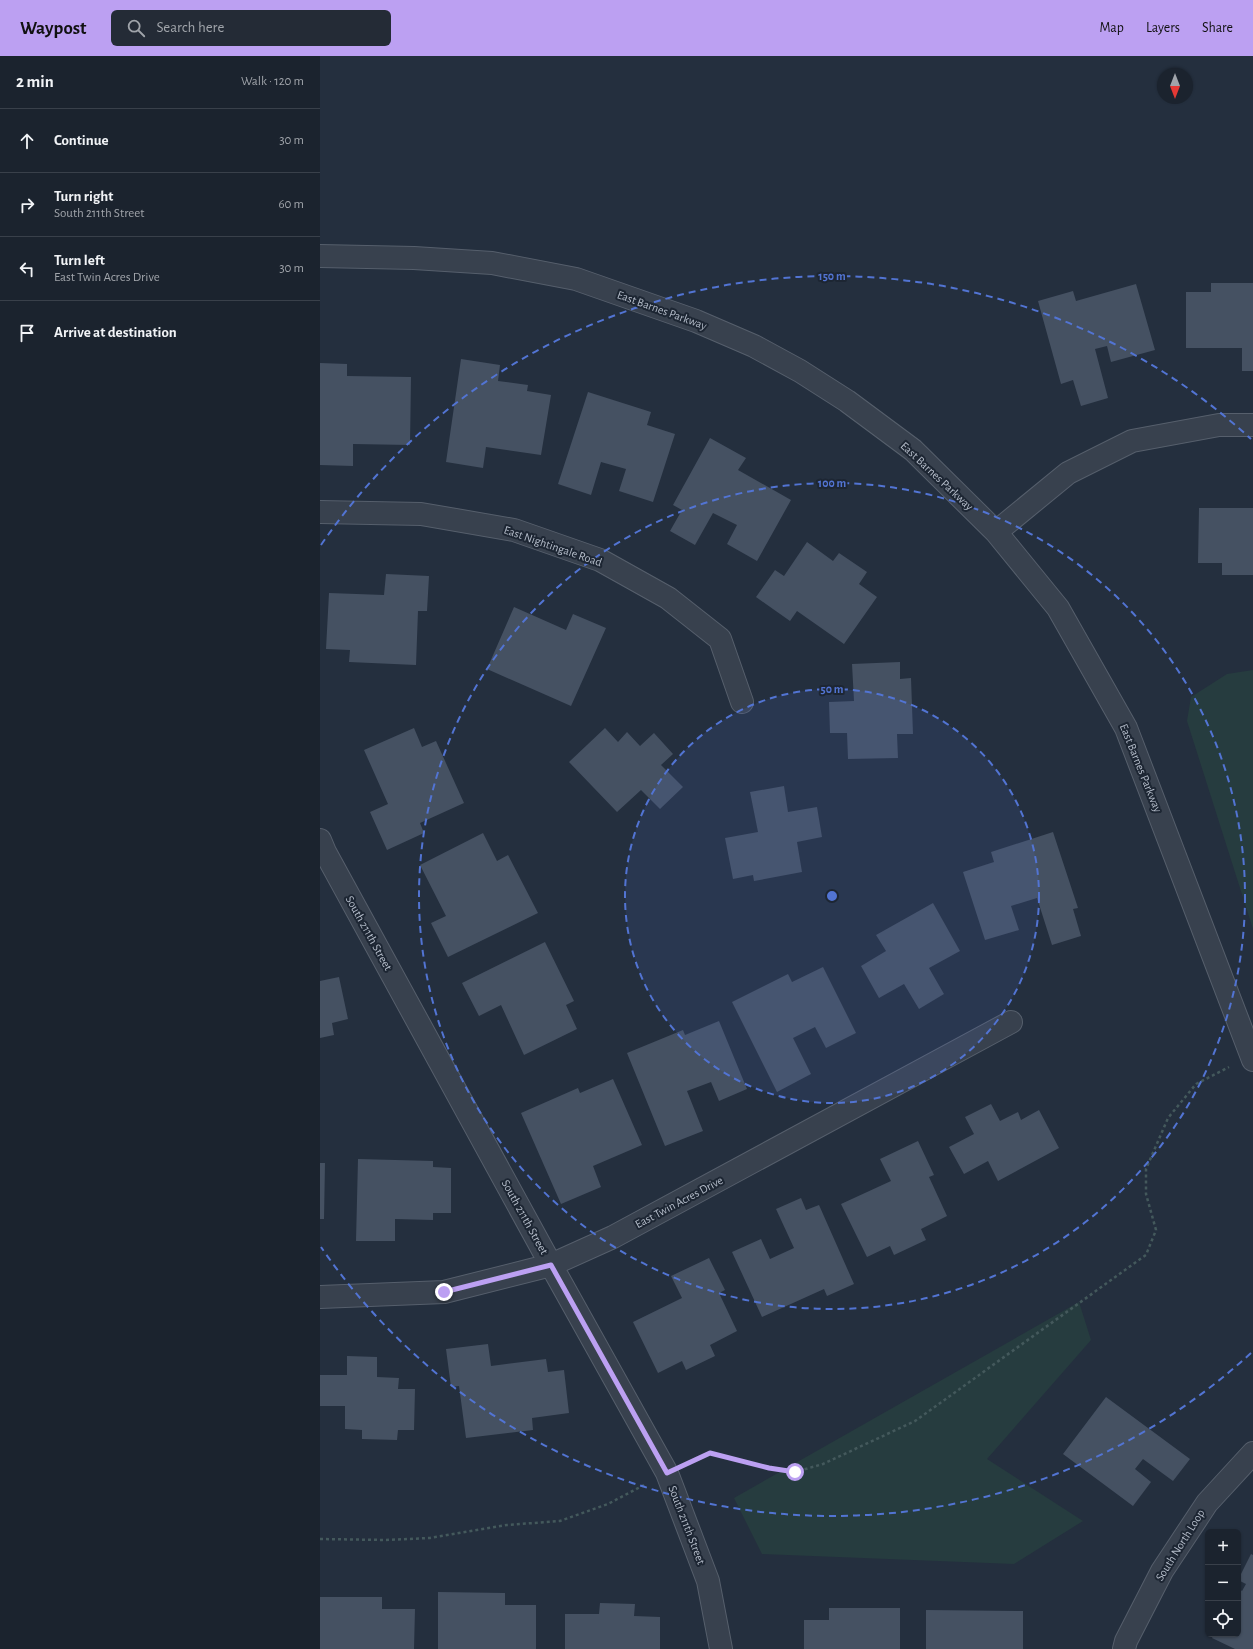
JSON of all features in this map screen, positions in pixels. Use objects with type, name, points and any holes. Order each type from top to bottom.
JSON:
[{"type":"street","name":"East Barnes Parkway","points":[[320,256],[414,258],[492,263],[576,279],[696,322],[754,346],[794,367],[847,401],[913,450],[996,532],[1058,608],[1126,728],[1252,1058]]},
{"type":"street","points":[[996,532],[1068,473],[1132,441],[1219,425],[1253,425]]},
{"type":"street","name":"East Nightingale Road","points":[[320,512],[429,515],[514,530],[600,560],[668,598],[720,638],[742,702]]},
{"type":"street","name":"South 211th Street","points":[[322,848],[667,1473],[708,1581],[721,1649]]},
{"type":"street","name":"East Twin Acres Drive","points":[[320,1297],[444,1292],[551,1265],[613,1237],[1011,1022]]},
{"type":"street","name":"South North Loop","points":[[1124,1649],[1126,1641],[1162,1571],[1206,1504],[1253,1453]]},
{"type":"path","points":[[320,1539],[386,1540],[430,1538],[507,1526],[560,1521],[608,1504],[667,1473],[710,1453],[769,1468],[795,1472],[823,1464],[915,1421],[1146,1255],[1156,1230],[1146,1194],[1146,1169],[1168,1118],[1196,1084],[1252,1058]]},
{"type":"green space","points":[[1253,670],[1253,929],[1187,721],[1191,697],[1227,674]]},
{"type":"green space","points":[[1079,1302],[1091,1340],[987,1459],[1083,1521],[1014,1564],[762,1554],[734,1498]]},
{"type":"building","points":[[1211,283],[1253,283],[1253,371],[1242,371],[1242,348],[1186,348],[1186,292],[1211,292]]},
{"type":"building","points":[[1136,284],[1155,350],[1111,362],[1107,346],[1095,349],[1108,398],[1081,406],[1073,380],[1061,384],[1038,301],[1073,291],[1076,301]]},
{"type":"building","points":[[461,359],[500,365],[498,381],[528,385],[527,391],[551,395],[541,455],[486,447],[483,468],[446,462]]},
{"type":"building","points":[[320,363],[347,364],[347,376],[411,377],[410,445],[353,444],[353,466],[320,465]]},
{"type":"building","points":[[588,392],[651,412],[647,425],[675,434],[653,502],[619,491],[626,469],[601,462],[591,495],[558,484]]},
{"type":"building","points":[[710,438],[746,458],[738,470],[791,500],[757,561],[727,544],[737,525],[713,513],[695,545],[670,531],[682,510],[673,505]]},
{"type":"building","points":[[1199,508],[1253,508],[1253,575],[1222,575],[1222,563],[1198,563]]},
{"type":"building","points":[[807,542],[833,561],[839,553],[867,572],[859,584],[877,597],[844,644],[797,611],[790,621],[756,597],[775,570],[784,576]]},
{"type":"building","points":[[386,574],[429,576],[427,611],[418,611],[416,665],[349,662],[350,650],[326,649],[329,593],[384,595]]},
{"type":"building","points":[[514,607],[566,630],[573,614],[606,628],[571,706],[487,669]]},
{"type":"building","points":[[900,662],[900,679],[911,678],[913,734],[897,734],[898,758],[848,759],[847,733],[830,733],[829,702],[854,701],[852,664]]},
{"type":"building","points":[[414,728],[422,747],[436,741],[464,803],[420,823],[424,833],[387,850],[370,812],[388,804],[364,750]]},
{"type":"building","points":[[605,728],[618,742],[627,732],[640,746],[654,733],[673,754],[661,765],[683,787],[660,809],[641,790],[617,812],[569,762]]},
{"type":"building","points":[[784,786],[788,812],[817,807],[822,837],[797,842],[802,872],[754,881],[753,875],[733,879],[725,838],[758,832],[750,792]]},
{"type":"building","points":[[1053,832],[1078,908],[1073,909],[1081,936],[1052,945],[1037,898],[1011,906],[1019,930],[985,940],[963,872],[994,862],[991,852]]},
{"type":"building","points":[[483,833],[497,861],[508,855],[538,913],[448,957],[431,923],[446,916],[420,865]]},
{"type":"building","points":[[933,903],[960,951],[929,968],[944,994],[919,1009],[904,984],[879,998],[861,966],[886,951],[876,935]]},
{"type":"building","points":[[545,942],[574,1001],[566,1005],[577,1029],[524,1055],[501,1005],[479,1016],[462,983]]},
{"type":"building","points":[[823,967],[856,1033],[826,1048],[815,1027],[793,1038],[811,1074],[777,1092],[732,1002],[788,974],[792,982]]},
{"type":"building","points":[[339,977],[348,1019],[332,1023],[334,1035],[320,1038],[320,981]]},
{"type":"building","points":[[719,1021],[747,1089],[719,1101],[711,1082],[687,1091],[703,1131],[665,1146],[627,1053],[683,1030],[685,1035]]},
{"type":"building","points":[[613,1079],[642,1145],[593,1166],[601,1187],[561,1204],[521,1113],[578,1088],[580,1093]]},
{"type":"building","points":[[991,1104],[1000,1121],[1018,1112],[1021,1120],[1039,1110],[1059,1148],[998,1181],[988,1161],[964,1174],[949,1147],[974,1134],[965,1117]]},
{"type":"building","points":[[918,1141],[934,1175],[929,1177],[947,1216],[921,1229],[926,1240],[894,1255],[890,1246],[867,1257],[841,1204],[891,1181],[880,1159]]},
{"type":"building","points":[[358,1159],[433,1161],[433,1167],[451,1168],[451,1213],[433,1213],[433,1220],[395,1219],[395,1241],[356,1241]]},
{"type":"building","points":[[320,1163],[325,1163],[324,1219],[320,1219]]},
{"type":"building","points":[[801,1198],[806,1210],[819,1205],[854,1284],[827,1296],[824,1289],[762,1317],[732,1252],[761,1239],[770,1259],[794,1248],[776,1209]]},
{"type":"building","points":[[709,1258],[725,1290],[719,1293],[737,1331],[710,1345],[715,1356],[686,1370],[682,1361],[658,1373],[633,1322],[682,1298],[671,1276]]},
{"type":"building","points":[[488,1344],[491,1366],[546,1359],[548,1372],[564,1370],[569,1413],[532,1418],[533,1430],[466,1438],[459,1386],[451,1387],[446,1349]]},
{"type":"building","points":[[347,1356],[377,1357],[377,1377],[399,1378],[398,1389],[415,1389],[414,1430],[398,1430],[397,1440],[362,1439],[362,1430],[345,1429],[345,1406],[320,1406],[320,1375],[347,1375]]},
{"type":"building","points":[[1106,1397],[1190,1459],[1173,1481],[1143,1459],[1135,1469],[1151,1482],[1133,1506],[1063,1454]]},
{"type":"building","points":[[1251,1554],[1253,1555],[1253,1649],[1235,1649],[1212,1638],[1241,1637],[1241,1590],[1242,1591],[1246,1584],[1241,1582],[1241,1574]]},
{"type":"building","points":[[438,1592],[505,1593],[505,1605],[536,1605],[536,1649],[438,1649]]},
{"type":"building","points":[[320,1597],[382,1597],[382,1609],[415,1609],[414,1649],[320,1649]]},
{"type":"building","points":[[600,1603],[635,1604],[634,1616],[660,1617],[660,1649],[565,1649],[565,1614],[599,1614]]},
{"type":"building","points":[[829,1608],[900,1608],[900,1649],[804,1649],[804,1620],[829,1620]]},
{"type":"building","points":[[926,1610],[1023,1611],[1023,1649],[926,1649]]},
{"type":"route","points":[[444,1292],[551,1265],[667,1473],[710,1453],[769,1468],[795,1472]]}]
